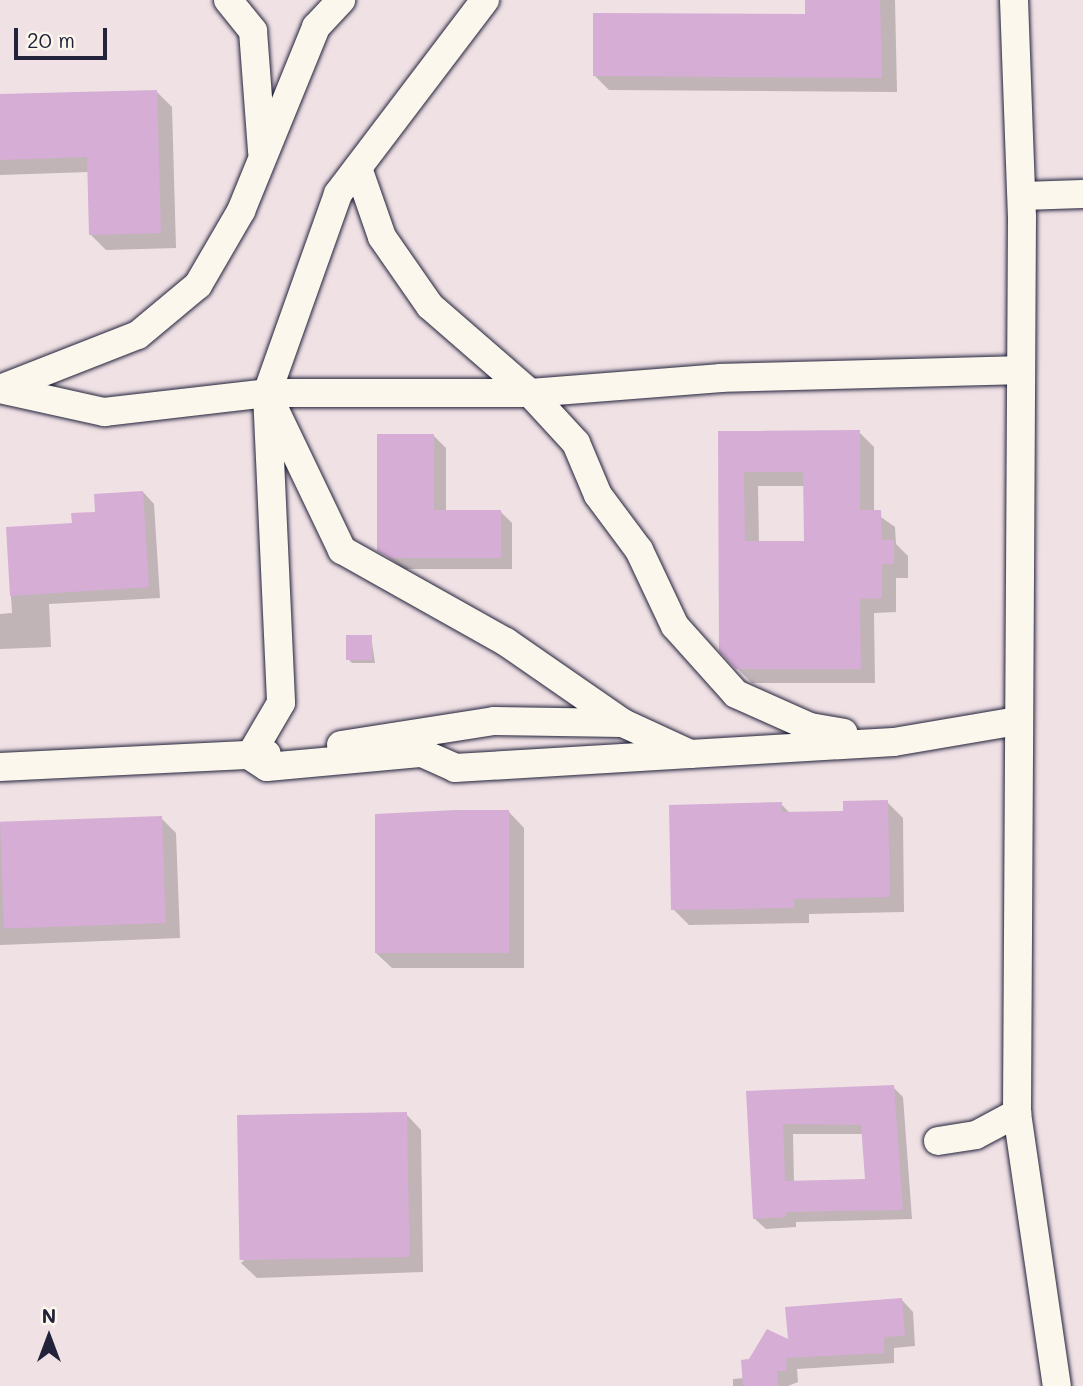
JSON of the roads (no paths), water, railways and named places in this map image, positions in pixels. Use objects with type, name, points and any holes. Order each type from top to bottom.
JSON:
[{"type":"street","points":[[228,0],[253,31]]},
{"type":"street","points":[[258,0],[253,31],[263,157]]},
{"type":"street","points":[[341,0],[316,27],[263,157],[198,285],[138,335],[0,389],[104,412],[267,393],[530,393],[721,379],[1021,370]]},
{"type":"street","points":[[250,756],[281,703],[267,393],[338,194],[485,0]]},
{"type":"street","points":[[1014,0],[1022,196],[1017,721],[1017,1113],[1057,1386]]},
{"type":"street","points":[[358,167],[382,237],[430,306],[530,393],[576,443],[598,495],[639,550],[675,626],[736,694],[810,727],[894,742]]},
{"type":"street","points":[[1022,196],[1083,194]]},
{"type":"street","points":[[267,393],[342,550],[484,628],[623,723],[690,754]]},
{"type":"street","points":[[250,756],[267,767],[422,753],[455,768],[894,742],[1017,721]]},
{"type":"street","points":[[0,767],[250,756],[429,727],[623,723]]},
{"type":"street","points":[[938,1141],[976,1135],[1017,1113]]}]
